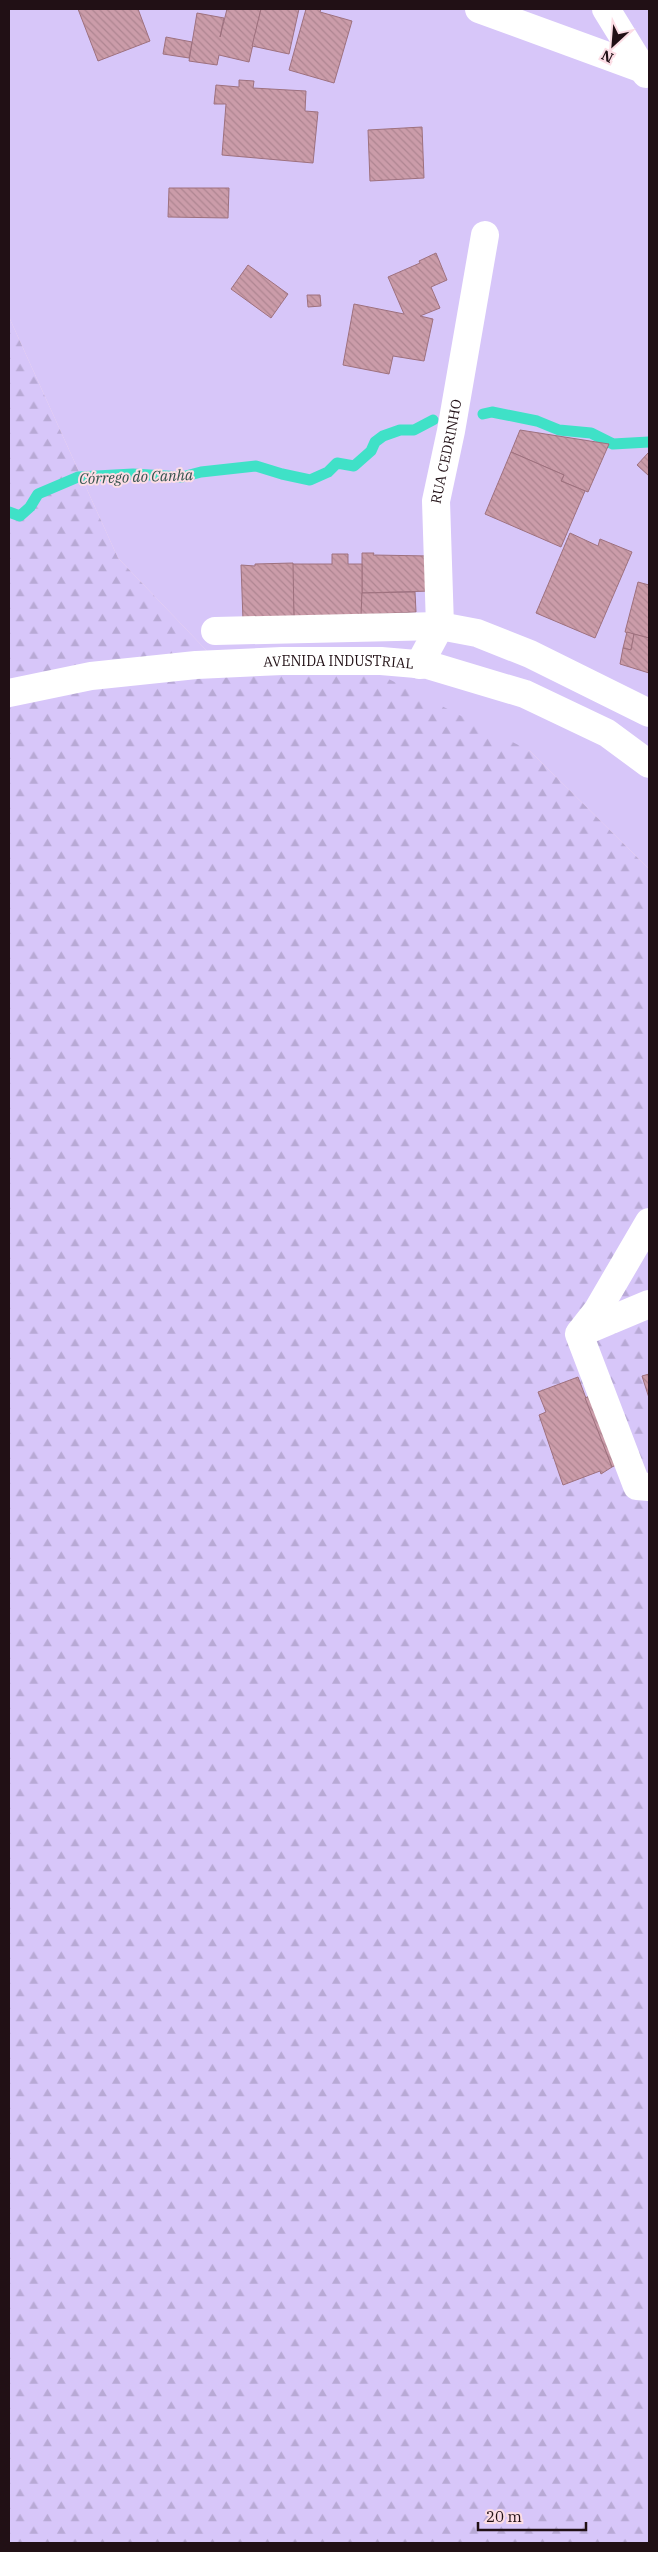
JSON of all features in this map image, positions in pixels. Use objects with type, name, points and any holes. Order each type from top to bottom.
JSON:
[{"type":"street","points":[[479,9],[646,74]]},
{"type":"street","points":[[606,9],[646,74]]},
{"type":"street","name":"RUA CEDRINHO","points":[[440,626],[436,501],[451,431],[485,234]]},
{"type":"street","points":[[216,631],[440,626],[478,633],[530,654],[649,712]]},
{"type":"street","points":[[419,665],[440,626]]},
{"type":"street","name":"AVENIDA INDUSTRIAL","points":[[9,693],[91,676],[196,665],[282,661],[381,661],[419,665],[525,694],[607,733],[649,764]]},
{"type":"street","points":[[579,1334],[597,1312],[649,1222]]},
{"type":"street","points":[[579,1334],[649,1304]]},
{"type":"street","points":[[579,1334],[637,1486],[649,1487]]},
{"type":"green space","points":[[9,9],[649,9],[649,869],[530,751],[207,651],[118,558],[9,317]]},
{"type":"green space","points":[[9,317],[118,558],[207,651],[367,668],[530,751],[649,869],[649,2543],[9,2543]]},
{"type":"building","points":[[78,9],[138,9],[150,41],[98,61]]},
{"type":"building","points":[[227,9],[261,9],[249,62],[219,55],[217,65],[189,61],[197,13],[224,18],[220,37]]},
{"type":"building","points":[[261,9],[299,9],[289,54],[252,46]]},
{"type":"building","points":[[306,9],[321,9],[320,12],[352,21],[334,83],[289,70]]},
{"type":"building","points":[[166,37],[192,42],[189,58],[163,54]]},
{"type":"building","points":[[239,80],[254,81],[253,88],[306,91],[305,111],[318,112],[313,163],[222,155],[226,104],[214,104],[216,85],[239,87]]},
{"type":"building","points":[[422,127],[424,178],[370,181],[368,130]]},
{"type":"building","points":[[169,188],[229,188],[228,218],[168,217]]},
{"type":"building","points":[[436,253],[447,280],[431,287],[440,308],[420,316],[433,319],[424,361],[393,356],[389,374],[343,365],[354,304],[404,314],[388,277],[420,263],[419,261]]},
{"type":"building","points":[[248,265],[288,294],[271,318],[231,289]]},
{"type":"building","points":[[307,295],[320,295],[321,306],[308,307]]},
{"type":"building","points":[[520,430],[609,444],[588,492],[561,481],[564,475],[511,452]]},
{"type":"building","points":[[511,452],[564,475],[561,481],[585,491],[561,547],[485,514]]},
{"type":"building","points":[[649,454],[649,476],[637,465]]},
{"type":"building","points":[[570,533],[598,546],[600,539],[632,552],[595,638],[536,613]]},
{"type":"building","points":[[362,553],[374,553],[373,555],[429,556],[430,591],[362,593]]},
{"type":"building","points":[[332,554],[348,554],[348,564],[362,564],[362,617],[294,619],[292,564],[332,564]]},
{"type":"building","points":[[293,563],[294,619],[243,620],[241,565],[255,566],[255,564]]},
{"type":"building","points":[[638,582],[649,585],[649,638],[625,632]]},
{"type":"building","points":[[415,592],[416,612],[361,615],[362,593]]},
{"type":"building","points":[[627,632],[634,634],[631,650],[623,648]]},
{"type":"building","points":[[634,634],[649,638],[649,673],[620,664],[623,648],[631,650]]},
{"type":"building","points":[[649,1374],[649,1398],[642,1376]]},
{"type":"building","points":[[578,1377],[612,1467],[601,1474],[600,1471],[563,1485],[539,1415],[546,1412],[538,1392]]},
{"type":"building","points":[[594,1394],[620,1463],[612,1467],[585,1398]]},
{"type":"waterway","name":"Córrego do Canha","points":[[483,414],[492,412],[537,421],[559,430],[591,433],[613,444],[649,442]]},
{"type":"waterway","name":"Córrego do Canha","points":[[9,512],[20,516],[30,507],[38,494],[78,477],[133,474],[182,477],[201,472],[256,466],[310,480],[328,472],[337,463],[354,466],[371,451],[375,442],[383,436],[400,430],[414,430],[433,420]]}]
